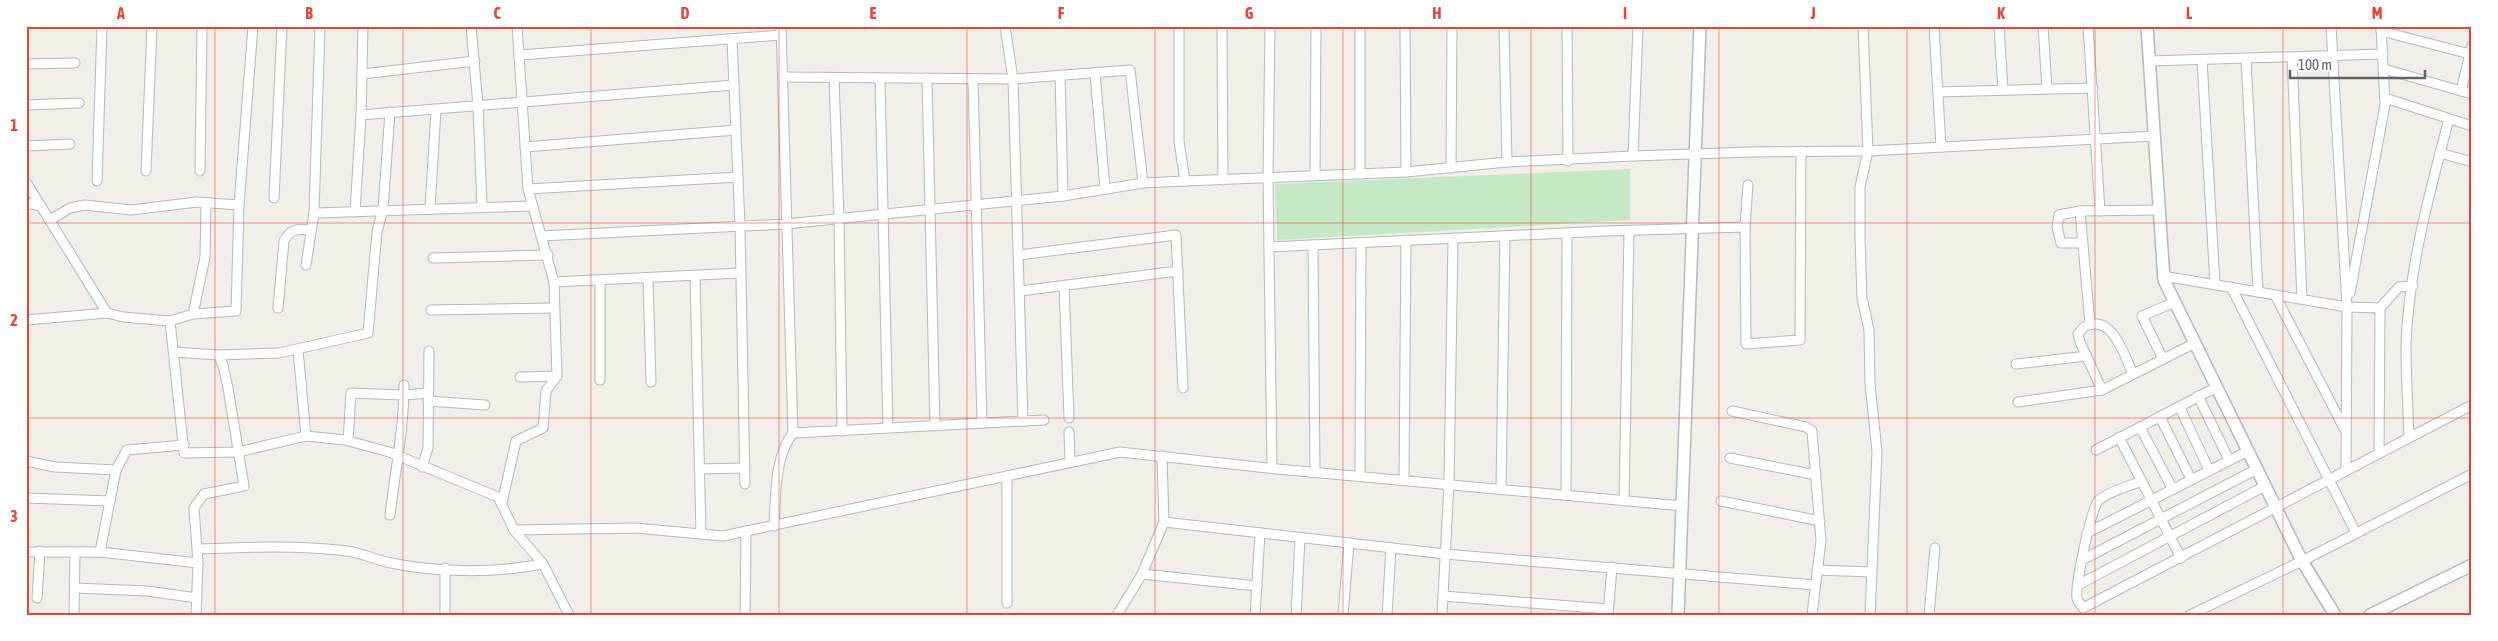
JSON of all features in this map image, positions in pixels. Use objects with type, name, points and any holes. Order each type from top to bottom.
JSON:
[{"type":"street","points":[[97,181],[102,26]]},
{"type":"street","points":[[146,171],[152,26]]},
{"type":"street","points":[[200,171],[202,26]]},
{"type":"street","points":[[26,320],[107,313],[123,317],[170,321],[193,314],[236,311],[239,205],[253,26]]},
{"type":"street","points":[[274,198],[282,26]]},
{"type":"street","points":[[306,264],[314,213],[320,26]]},
{"type":"street","points":[[355,212],[361,115],[363,26]]},
{"type":"street","points":[[471,26],[478,106],[482,207]]},
{"type":"street","points":[[502,503],[516,441],[543,428],[546,392],[557,376],[554,282],[528,188],[517,26]]},
{"type":"street","points":[[1005,26],[1014,79],[1019,200],[1023,421]]},
{"type":"street","points":[[1179,26],[1179,141],[1185,181]]},
{"type":"street","points":[[1222,26],[1223,180]]},
{"type":"street","points":[[1270,26],[1268,177],[1272,468]]},
{"type":"street","points":[[1315,175],[1316,26]]},
{"type":"street","points":[[1360,26],[1360,174]]},
{"type":"street","points":[[1405,26],[1406,172]]},
{"type":"street","points":[[1450,168],[1452,26]]},
{"type":"street","points":[[1504,26],[1507,162]]},
{"type":"street","points":[[1567,26],[1568,161]]},
{"type":"street","points":[[1633,156],[1638,26]]},
{"type":"street","points":[[1678,615],[1700,26]]},
{"type":"street","points":[[1863,26],[1868,151],[1860,187],[1860,239],[1862,298],[1869,330],[1870,383],[1877,452],[1870,615]]},
{"type":"street","points":[[1934,26],[1941,147]]},
{"type":"street","points":[[1999,26],[2003,90]]},
{"type":"street","points":[[2043,26],[2047,89]]},
{"type":"street","points":[[2088,26],[2100,211]]},
{"type":"street","points":[[2147,26],[2163,276],[2302,561],[2335,615]]},
{"type":"street","points":[[2331,26],[2347,307],[2346,470]]},
{"type":"street","points":[[2347,307],[2385,98],[2381,28],[2471,49],[2461,91]]},
{"type":"street","points":[[520,55],[732,39],[781,30],[793,433],[786,441],[781,459],[774,526]]},
{"type":"street","points":[[732,39],[740,226],[745,484]]},
{"type":"street","points":[[2149,62],[2383,54]]},
{"type":"street","points":[[2292,57],[2302,299]]},
{"type":"street","points":[[2246,58],[2258,292]]},
{"type":"street","points":[[2202,60],[2215,284]]},
{"type":"street","points":[[362,74],[475,61]]},
{"type":"street","points":[[26,64],[75,64]]},
{"type":"street","points":[[2384,69],[2472,94]]},
{"type":"street","points":[[782,77],[1014,79],[1130,70],[1143,183]]},
{"type":"street","points":[[1095,73],[1105,189]]},
{"type":"street","points":[[1060,75],[1063,196]]},
{"type":"street","points":[[834,78],[839,218],[842,431]]},
{"type":"street","points":[[880,78],[888,428]]},
{"type":"street","points":[[927,78],[935,426]]},
{"type":"street","points":[[973,79],[982,423]]},
{"type":"street","points":[[361,115],[734,85]]},
{"type":"street","points":[[1938,92],[2093,88]]},
{"type":"street","points":[[2385,98],[2472,126]]},
{"type":"street","points":[[26,105],[79,103]]},
{"type":"street","points":[[430,208],[436,110]]},
{"type":"street","points":[[174,352],[218,355],[279,353],[368,333],[377,232],[384,209],[390,112]]},
{"type":"street","points":[[2409,438],[2406,345],[2413,286],[2424,223],[2449,118]]},
{"type":"street","points":[[524,147],[736,130]]},
{"type":"street","points":[[541,236],[786,224],[1063,196],[1143,183],[1406,172],[1507,162],[1568,161],[1633,156],[1868,151],[2154,136]]},
{"type":"street","points":[[26,146],[70,144]]},
{"type":"street","points":[[1748,185],[1745,227],[1746,344],[1800,340],[1800,151]]},
{"type":"street","points":[[2440,153],[2472,162]]},
{"type":"street","points":[[528,188],[738,177]]},
{"type":"street","points":[[26,182],[107,313]]},
{"type":"street","points":[[50,220],[70,208],[85,205],[131,210],[197,202],[239,205]]},
{"type":"street","points":[[26,203],[41,206]]},
{"type":"street","points":[[193,314],[205,257],[206,203]]},
{"type":"street","points":[[314,213],[384,209],[532,206]]},
{"type":"street","points":[[2083,243],[2060,243],[2057,227],[2059,215],[2080,210],[2159,210]]},
{"type":"street","points":[[2080,210],[2090,324]]},
{"type":"street","points":[[1269,247],[1629,230],[1692,230],[1745,227]]},
{"type":"street","points":[[278,308],[284,241],[288,234],[296,229],[311,230]]},
{"type":"street","points":[[1624,500],[1629,230]]},
{"type":"street","points":[[1566,495],[1567,233]]},
{"type":"street","points":[[1019,255],[1176,235],[1183,388]]},
{"type":"street","points":[[1501,489],[1505,236]]},
{"type":"street","points":[[1442,615],[1449,484],[1453,238]]},
{"type":"street","points":[[1404,480],[1406,240]]},
{"type":"street","points":[[1360,476],[1361,242]]},
{"type":"street","points":[[1313,245],[1315,472]]},
{"type":"street","points":[[432,258],[548,255]]},
{"type":"street","points":[[1020,290],[1064,286],[1178,270]]},
{"type":"street","points":[[554,282],[648,279],[740,273]]},
{"type":"street","points":[[695,276],[701,534]]},
{"type":"street","points":[[2163,276],[2347,307],[2380,308]]},
{"type":"street","points":[[648,279],[651,382]]},
{"type":"street","points":[[600,280],[600,380]]},
{"type":"street","points":[[1064,286],[1069,418]]},
{"type":"street","points":[[2379,453],[2380,308],[2399,287],[2413,286]]},
{"type":"street","points":[[2231,287],[2356,533]]},
{"type":"street","points":[[2276,295],[2346,432]]},
{"type":"street","points":[[2163,359],[2142,316],[2175,302]]},
{"type":"street","points":[[431,310],[554,308]]},
{"type":"street","points":[[170,321],[184,453],[238,452],[306,436],[348,441],[397,456],[498,496],[514,530],[544,564],[569,615]]},
{"type":"street","points":[[2102,390],[2078,334],[2084,326],[2098,323],[2108,328],[2133,374]]},
{"type":"street","points":[[2018,402],[2102,390],[2195,343]]},
{"type":"street","points":[[298,350],[306,436]]},
{"type":"street","points":[[422,466],[428,448],[429,351]]},
{"type":"street","points":[[196,615],[198,549],[194,508],[204,494],[244,486],[223,364],[218,355]]},
{"type":"street","points":[[2016,364],[2087,356]]},
{"type":"street","points":[[520,377],[557,376]]},
{"type":"street","points":[[390,515],[397,456],[405,416],[404,385]]},
{"type":"street","points":[[2096,450],[2180,408],[2198,396],[2217,387]]},
{"type":"street","points":[[348,441],[351,393],[428,397],[485,405]]},
{"type":"street","points":[[2198,396],[2229,460]]},
{"type":"street","points":[[2142,481],[2100,499],[2095,506],[2087,533],[2078,585],[2077,599],[2083,608],[2181,558],[2275,506],[2472,405]]},
{"type":"street","points":[[2180,408],[2208,470]]},
{"type":"street","points":[[1732,411],[1806,427],[1812,431],[1821,541],[1812,615]]},
{"type":"street","points":[[2160,417],[2191,479]]},
{"type":"street","points":[[793,433],[1044,420]]},
{"type":"street","points":[[2140,427],[2172,488]]},
{"type":"street","points":[[1069,432],[1070,462]]},
{"type":"street","points":[[2119,438],[2181,558]]},
{"type":"street","points":[[100,552],[116,470],[127,450],[184,445]]},
{"type":"street","points":[[2087,533],[2172,488],[2248,451]]},
{"type":"street","points":[[514,530],[635,528],[723,536],[1120,452],[1683,506]]},
{"type":"street","points":[[1116,615],[1142,574],[1164,522],[1162,456]]},
{"type":"street","points":[[1730,458],[1816,475]]},
{"type":"street","points":[[26,461],[55,467],[116,470]]},
{"type":"street","points":[[699,469],[745,468]]},
{"type":"street","points":[[2082,560],[2256,468]]},
{"type":"street","points":[[2190,615],[2302,561],[2472,474]]},
{"type":"street","points":[[1007,476],[1007,603]]},
{"type":"street","points":[[2078,585],[2265,486]]},
{"type":"street","points":[[26,498],[110,501]]},
{"type":"street","points":[[1721,501],[1820,522]]},
{"type":"street","points":[[1164,522],[1445,554],[1680,572],[1816,585]]},
{"type":"street","points":[[745,615],[746,531]]},
{"type":"street","points":[[1255,615],[1260,533]]},
{"type":"street","points":[[1296,615],[1300,538]]},
{"type":"street","points":[[1343,615],[1349,543]]},
{"type":"street","points":[[198,549],[268,546],[349,551],[391,563],[479,570],[544,564]]},
{"type":"street","points":[[1388,615],[1391,548]]},
{"type":"street","points":[[1929,615],[1935,548]]},
{"type":"street","points":[[37,598],[40,551]]},
{"type":"street","points":[[26,552],[100,552],[198,563]]},
{"type":"street","points":[[74,615],[75,552]]},
{"type":"street","points":[[2370,615],[2472,565]]},
{"type":"street","points":[[1443,596],[1608,612],[1612,567]]},
{"type":"street","points":[[445,568],[445,615]]},
{"type":"street","points":[[1817,570],[1872,572]]},
{"type":"street","points":[[1142,574],[1257,586]]},
{"type":"street","points":[[75,588],[147,591],[197,598]]},
{"type":"green space","points":[[1630,169],[1630,220],[1277,240],[1275,184]]}]
